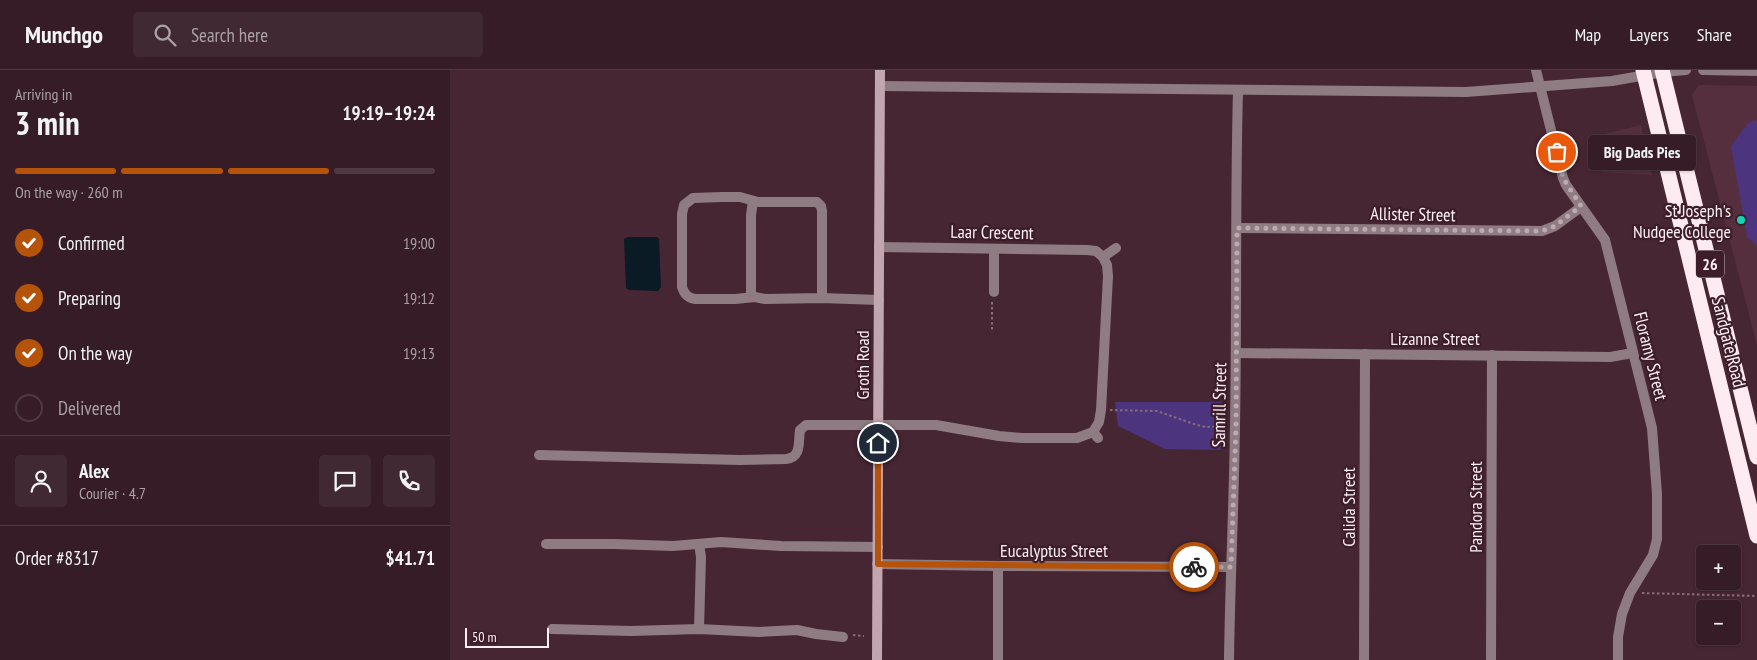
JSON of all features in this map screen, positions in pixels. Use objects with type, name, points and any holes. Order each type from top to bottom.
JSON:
[{"type":"highway","name":"Sandgate Road","points":[[1663,71],[1757,456]]},
{"type":"highway","name":"Sandgate Road","points":[[1644,72],[1757,536]]},
{"type":"street","name":"Groth Road","points":[[877,660],[880,70]]},
{"type":"street","name":"Floramy Street","points":[[1536,70],[1563,178],[1605,240],[1652,428],[1657,494],[1657,539],[1653,555],[1630,593],[1622,614],[1618,637],[1618,660]]},
{"type":"street","points":[[880,86],[1466,92],[1612,81],[1644,72],[1686,70]]},
{"type":"street","points":[[1702,70],[1757,71]]},
{"type":"street","name":"Samrill Street","points":[[1229,660],[1236,426],[1238,90]]},
{"type":"street","points":[[822,298],[821,206],[814,202],[753,201],[740,197],[697,197],[686,202],[682,214],[682,286],[684,293],[689,297],[696,299],[751,297],[879,300]]},
{"type":"street","points":[[751,297],[751,215],[753,201]]},
{"type":"street","name":"Allister Street","points":[[1237,228],[1542,231],[1555,226],[1581,206]]},
{"type":"street","name":"Laar Crescent","points":[[879,247],[1087,250],[1096,252],[1103,257]]},
{"type":"street","points":[[539,455],[740,460],[792,459],[797,455],[799,449],[800,430],[803,426],[936,425],[1022,438],[1071,438],[1095,435],[1101,410],[1108,276],[1103,257],[1116,248]]},
{"type":"street","points":[[994,249],[994,292]]},
{"type":"street","name":"Lizanne Street","points":[[1236,353],[1610,357],[1633,352]]},
{"type":"street","name":"Calida Street","points":[[1364,660],[1365,354]]},
{"type":"street","name":"Pandora Street","points":[[1491,660],[1492,355]]},
{"type":"street","points":[[546,544],[673,546],[721,542],[781,546],[878,547]]},
{"type":"street","points":[[699,629],[700,544]]},
{"type":"street","name":"Eucalyptus Street","points":[[878,564],[1231,567]]},
{"type":"street","points":[[998,566],[998,660]]},
{"type":"street","points":[[552,629],[631,631],[699,629],[760,632],[797,630],[843,637]]},
{"type":"path","points":[[992,332],[991,305],[994,292]]},
{"type":"path","points":[[1101,410],[1157,412],[1205,427],[1236,426]]},
{"type":"path","points":[[1630,593],[1757,596]]},
{"type":"shaded area","name":"St Joseph's Nudgee College","points":[[1699,85],[1757,86],[1757,345],[1692,95]]},
{"type":"shaded area","points":[[1757,120],[1757,245],[1747,237],[1731,146],[1748,123]]},
{"type":"shaded area","points":[[1641,125],[1652,175],[1601,172],[1596,136]]},
{"type":"shaded area","points":[[1115,402],[1222,402],[1221,450],[1165,449],[1118,426]]},
{"type":"water","points":[[628,237],[657,237],[659,239],[661,287],[658,291],[629,290],[626,288],[624,239]]},
{"type":"way so far","points":[[1194,567],[1231,567],[1236,426],[1237,228],[1542,231],[1555,226],[1581,206],[1566,185],[1557,152]]},
{"type":"place","name":"Big Dads Pies","points":[[1557,152]]},
{"type":"place","name":"St Joseph's Nudgee College","points":[[1741,220]]},
{"type":"route","points":[[878,443],[878,564],[1194,567]]}]
